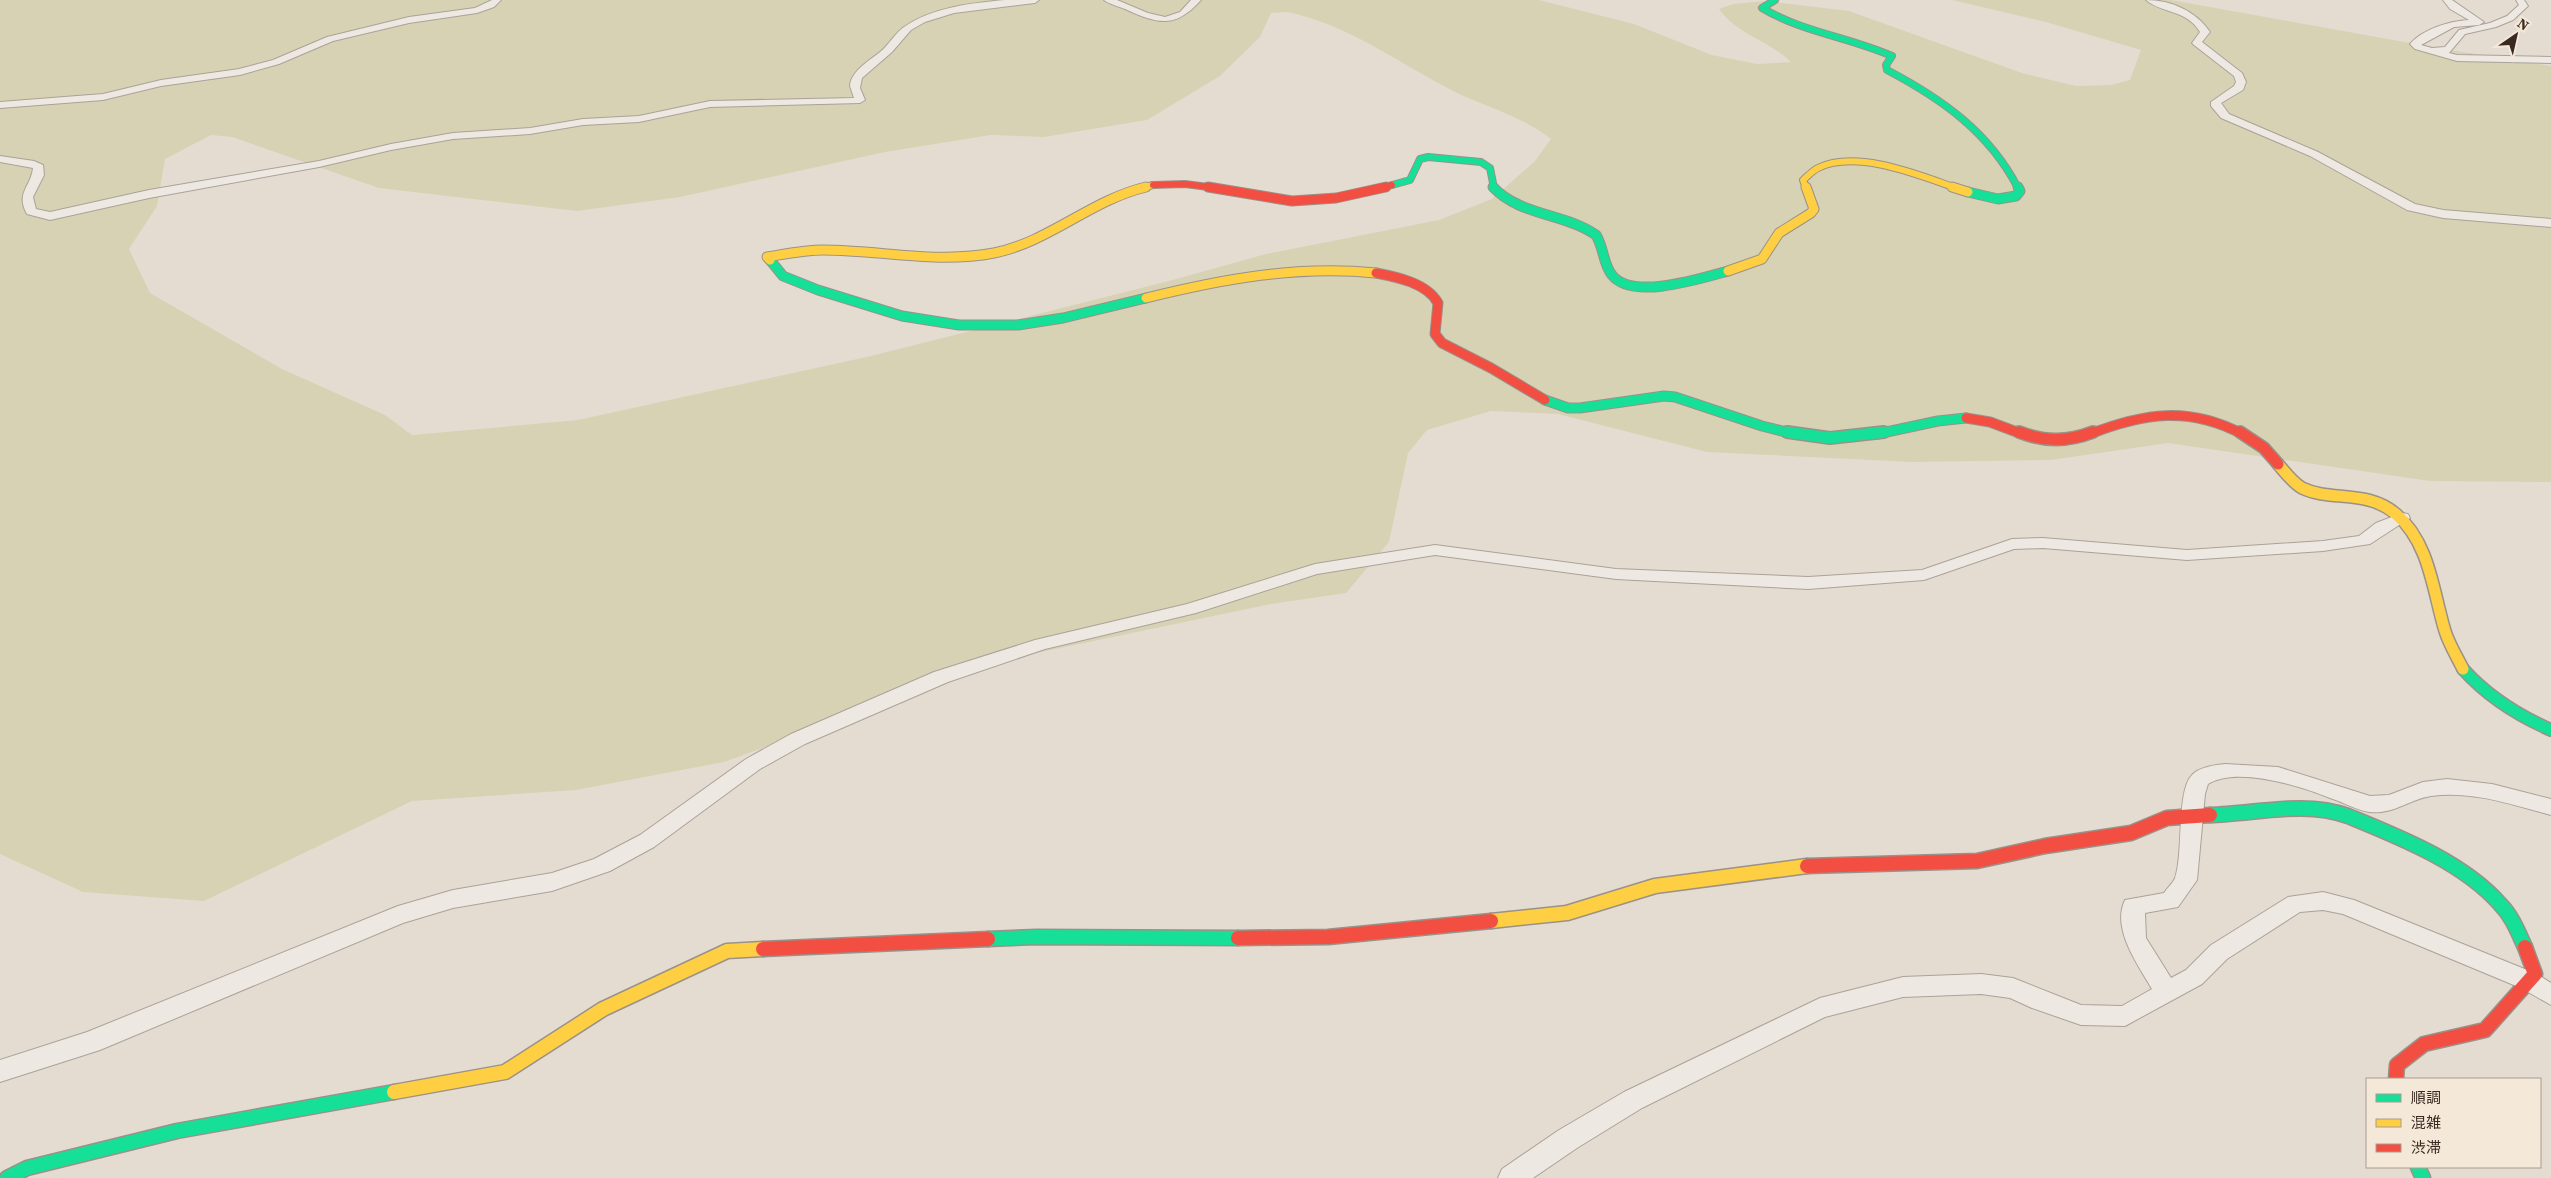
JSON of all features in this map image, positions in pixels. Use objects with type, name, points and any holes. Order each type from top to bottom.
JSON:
[{"type":"street","points":[[0,105],[103,97],[161,83],[240,72],[276,62],[312,45],[330,39],[409,20],[477,10],[491,5],[497,0]]},
{"type":"street","points":[[0,159],[28,163],[39,167],[38,175],[27,197],[31,211],[50,216],[177,189],[319,164],[444,137],[530,131],[583,122],[638,119],[710,104],[860,100],[854,86],[855,80],[892,48],[901,34],[908,28],[922,20],[957,10],[1035,0]]},
{"type":"street","points":[[1108,0],[1145,14],[1166,18],[1181,15],[1197,0]]},
{"type":"street","points":[[1775,0],[1762,8],[1770,14],[1807,30],[1880,49],[1892,56],[1886,65],[1887,70],[1928,90],[1992,145],[2017,182],[2020,191],[2016,196],[1998,199],[1985,197],[1873,164],[1840,162],[1823,166],[1809,173],[1803,180],[1805,190],[1814,209],[1810,215],[1785,228],[1777,235],[1770,253],[1762,259],[1691,280],[1643,286],[1617,280],[1609,273],[1601,240],[1593,232],[1518,203],[1496,192],[1491,182],[1490,168],[1481,162],[1428,157],[1420,159],[1410,180],[1368,193],[1322,199],[1287,202],[1185,184],[1137,186],[1115,193],[1022,244],[977,257],[935,259],[808,250],[767,257],[783,276],[790,280],[860,305],[914,319],[952,325],[989,326],[1059,319],[1218,282],[1282,271],[1334,267],[1366,270],[1391,276],[1434,294],[1438,303],[1435,334],[1442,343],[1491,368],[1550,403],[1568,408],[1623,403],[1664,396],[1689,401],[1771,431],[1799,436],[1838,438],[1896,431],[1957,418],[1976,418],[2056,441],[2082,437],[2108,426],[2147,414],[2170,412],[2226,427],[2246,435],[2269,453],[2290,481],[2302,488],[2366,498],[2383,505],[2402,518],[2432,570],[2446,634],[2458,660],[2473,683],[2495,704],[2551,730]]},
{"type":"street","points":[[2150,0],[2181,11],[2201,24],[2205,32],[2197,43],[2238,75],[2241,82],[2239,88],[2216,102],[2216,106],[2225,116],[2314,154],[2418,209],[2443,214],[2551,223]]},
{"type":"street","points":[[2447,0],[2453,7],[2479,22],[2450,25],[2437,33],[2422,38],[2415,44],[2426,51],[2472,60],[2551,60]]},
{"type":"street","points":[[2426,51],[2448,50],[2462,32],[2493,25],[2510,18],[2524,6],[2520,0]]},
{"type":"street","points":[[0,1071],[91,1042],[398,915],[452,899],[552,882],[602,865],[647,841],[753,764],[791,743],[860,710],[941,677],[1041,644],[1190,608],[1315,569],[1435,550],[1616,574],[1808,583],[1924,575],[2012,544],[2043,543],[2145,554],[2187,555],[2323,546],[2364,540],[2382,527],[2402,518]]},
{"type":"street","points":[[2167,993],[2136,939],[2133,906],[2170,900],[2186,880],[2199,780],[2206,774],[2225,770],[2264,771],[2285,774],[2368,803],[2389,805],[2428,788],[2452,786],[2495,792],[2551,807]]},
{"type":"street","points":[[7,1178],[27,1168],[177,1132],[505,1072],[603,1009],[728,951],[1036,937],[1199,939],[1328,937],[1567,913],[1654,886],[1798,867],[1885,862],[1977,861],[2046,846],[2131,833],[2167,818],[2193,815],[2231,815],[2279,809],[2337,812],[2455,865],[2498,898],[2522,937],[2536,974],[2485,1030],[2424,1044],[2397,1064],[2396,1078]]},
{"type":"street","points":[[1511,1178],[1568,1139],[1633,1100],[1820,1008],[1903,987],[1981,984],[2013,988],[2040,1001],[2081,1015],[2125,1016],[2194,977],[2218,952],[2296,903],[2323,901],[2346,906],[2529,980],[2551,995]]},
{"type":"shaded area","points":[[0,0],[1539,0],[1634,24],[1712,55],[1757,64],[1791,62],[1773,48],[1734,25],[1719,9],[1733,4],[1765,1],[1849,11],[2022,73],[2076,86],[2111,85],[2130,80],[2141,50],[2046,22],[1952,0],[2171,0],[2444,49],[2551,66],[2551,482],[2430,481],[2168,443],[2051,460],[1912,462],[1707,452],[1558,414],[1491,411],[1427,430],[1408,453],[1389,542],[1346,593],[1271,604],[1003,660],[724,762],[576,790],[412,801],[204,901],[83,892],[0,854]],"holes":[[[1287,12],[1309,18],[1352,35],[1455,92],[1529,124],[1551,139],[1535,161],[1492,199],[1439,220],[1266,254],[1169,281],[871,356],[578,420],[412,435],[385,415],[282,369],[150,293],[129,249],[157,206],[165,159],[211,135],[232,137],[379,188],[577,211],[680,197],[885,152],[991,135],[1044,137],[1147,120],[1220,76],[1260,37],[1271,13]]]},
{"type":"traffic: fast","points":[[1775,0],[1762,8],[1777,17],[1809,30],[1859,43],[1892,56],[1886,65],[1887,70],[1928,92],[1965,119],[1996,151],[2020,191],[2016,196],[1998,199],[1968,192]]},
{"type":"traffic: fast","points":[[1392,185],[1410,180],[1420,159],[1428,157],[1481,162],[1490,168],[1490,178],[1493,187],[1510,201],[1580,227],[1596,235],[1603,249],[1610,273],[1615,279],[1623,283],[1636,286],[1662,286],[1728,271]]},
{"type":"traffic: fast","points":[[770,260],[783,276],[818,290],[902,316],[959,325],[1018,325],[1063,318],[1146,298]]},
{"type":"traffic: fast","points":[[1545,400],[1568,408],[1580,408],[1664,396],[1675,397],[1762,426],[1807,436],[1830,438],[1881,433],[1938,421],[1966,418]]},
{"type":"traffic: fast","points":[[2463,669],[2492,698],[2551,730]]},
{"type":"traffic: fast","points":[[2210,815],[2304,809],[2336,812],[2348,816],[2428,852],[2468,875],[2502,905],[2515,924],[2525,947]]},
{"type":"traffic: fast","points":[[988,939],[1036,937],[1238,938]]},
{"type":"traffic: fast","points":[[7,1178],[27,1168],[177,1131],[394,1092]]},
{"type":"traffic: fast","points":[[2418,1168],[2423,1178]]},
{"type":"traffic: slow","points":[[1728,271],[1762,259],[1779,233],[1811,213],[1814,209],[1803,180],[1818,168],[1833,163],[1851,162],[1893,168],[1968,192]]},
{"type":"traffic: slow","points":[[770,260],[767,257],[817,250],[930,257],[973,256],[994,253],[1035,239],[1111,198],[1131,190],[1153,185]]},
{"type":"traffic: slow","points":[[1146,298],[1260,274],[1317,270],[1347,270],[1376,273]]},
{"type":"traffic: slow","points":[[2278,464],[2293,481],[2303,488],[2378,503],[2395,513],[2409,526],[2419,542],[2426,560],[2446,634],[2463,669]]},
{"type":"traffic: slow","points":[[1491,921],[1567,913],[1655,886],[1807,866]]},
{"type":"traffic: slow","points":[[394,1092],[505,1072],[603,1009],[727,951],[763,949]]},
{"type":"traffic: jam","points":[[1153,185],[1169,183],[1201,185],[1263,198],[1292,201],[1336,198],[1392,185]]},
{"type":"traffic: jam","points":[[1376,273],[1411,282],[1429,291],[1438,303],[1435,334],[1442,343],[1491,368],[1545,400]]},
{"type":"traffic: jam","points":[[1966,418],[1990,422],[2035,438],[2059,441],[2084,436],[2124,421],[2144,417],[2187,416],[2228,426],[2247,436],[2264,448],[2278,464]]},
{"type":"traffic: jam","points":[[1807,866],[1885,862],[1977,861],[2045,846],[2131,833],[2167,818],[2210,815]]},
{"type":"traffic: jam","points":[[1238,938],[1328,937],[1491,921]]},
{"type":"traffic: jam","points":[[763,949],[988,939]]},
{"type":"traffic: jam","points":[[2396,1078],[2397,1065],[2424,1044],[2485,1030],[2535,974],[2525,947]]}]
